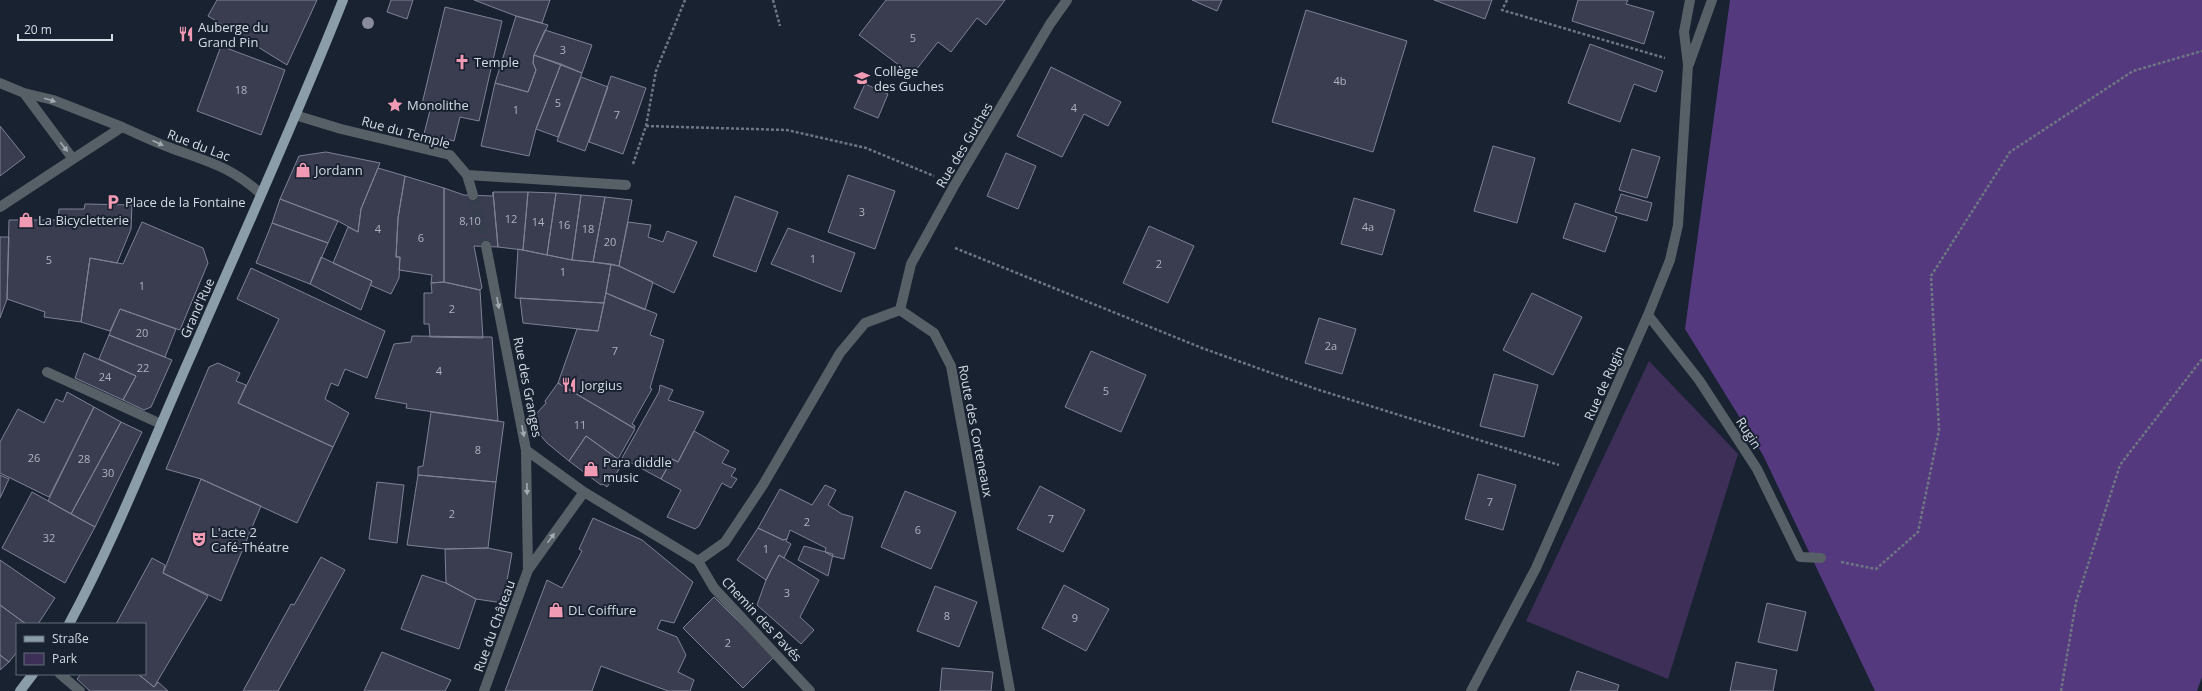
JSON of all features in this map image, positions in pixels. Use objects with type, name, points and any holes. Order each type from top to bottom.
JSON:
[{"type":"main road","name":"Grand'Rue","points":[[70,623],[86,594],[161,424],[295,115],[343,0]]},
{"type":"main road","points":[[20,691],[32,675]]},
{"type":"street","name":"Rue des Guches","points":[[900,310],[911,264],[954,186],[1050,24],[1067,0]]},
{"type":"street","name":"Rue de Rugin","points":[[1471,691],[1536,568],[1648,315],[1670,260],[1678,225],[1688,65],[1684,32],[1690,0]]},
{"type":"street","name":"Rue de Rugin","points":[[1688,65],[1712,0]]},
{"type":"street","points":[[0,83],[24,93],[52,100],[122,127]]},
{"type":"street","points":[[24,93],[73,159]]},
{"type":"street","name":"Rue du Temple","points":[[295,115],[341,129],[450,155],[467,175]]},
{"type":"street","points":[[0,207],[122,127]]},
{"type":"street","name":"Rue du Lac","points":[[122,127],[169,148],[225,167],[246,180],[261,194]]},
{"type":"street","points":[[474,195],[467,175],[626,185]]},
{"type":"street","name":"Rue des Granges","points":[[486,246],[526,450],[584,492],[698,561]]},
{"type":"street","points":[[698,561],[725,542],[734,529],[764,485],[840,353],[865,323],[900,310]]},
{"type":"street","name":"Route des Corteneaux","points":[[900,310],[934,333],[952,366],[1010,691]]},
{"type":"street","name":"Rugin","points":[[1648,315],[1699,380],[1757,469],[1800,557],[1821,558]]},
{"type":"street","points":[[47,372],[161,424]]},
{"type":"street","name":"Rue du Château","points":[[526,450],[528,570]]},
{"type":"street","name":"Rue du Château","points":[[484,691],[528,570],[584,492]]},
{"type":"street","name":"Chemin des Pavés","points":[[698,561],[714,588],[810,691]]},
{"type":"street","points":[[61,675],[80,691]]},
{"type":"path","points":[[626,185],[646,126],[656,71],[685,0]]},
{"type":"path","points":[[773,0],[780,26]]},
{"type":"path","points":[[1507,0],[1502,10],[1688,65]]},
{"type":"path","points":[[1821,558],[1876,569],[1918,532],[1938,430],[1931,276],[2010,152],[2133,71],[2202,51]]},
{"type":"path","points":[[646,126],[787,130],[866,148],[935,177]]},
{"type":"path","points":[[955,248],[1202,348],[1323,391],[1563,466]]},
{"type":"path","points":[[2061,691],[2076,602],[2120,465],[2202,359]]},
{"type":"green space","points":[[1649,361],[1738,454],[1668,679],[1526,621]]},
{"type":"shaded area","points":[[1730,0],[2202,0],[2202,677],[2197,691],[1875,691],[1763,455],[1685,329]]},
{"type":"building","points":[[217,0],[317,0],[287,65],[208,16]]},
{"type":"building","points":[[391,0],[413,0],[407,19],[387,12]]},
{"type":"building","points":[[474,0],[550,0],[542,23],[516,16]]},
{"type":"building","points":[[886,0],[1005,0],[986,25],[977,18],[951,52],[938,42],[912,75],[859,35]]},
{"type":"building","points":[[1192,0],[1222,0],[1217,11]]},
{"type":"building","points":[[1434,0],[1492,0],[1485,19]]},
{"type":"building","points":[[1578,0],[1628,0],[1626,4],[1654,12],[1644,44],[1572,21]]},
{"type":"building","name":"Temple","points":[[445,7],[502,21],[479,121],[460,117],[454,141],[424,134],[431,106],[422,104]]},
{"type":"building","points":[[1306,10],[1407,41],[1373,152],[1272,122]]},
{"type":"building","points":[[516,16],[548,25],[534,55],[533,63],[536,70],[528,92],[495,83]]},
{"type":"building","points":[[545,30],[592,45],[582,73],[534,55]]},
{"type":"building","points":[[1590,44],[1663,71],[1656,92],[1634,84],[1620,122],[1568,103]]},
{"type":"building","points":[[221,46],[285,70],[261,135],[197,111]]},
{"type":"building","points":[[534,55],[561,64],[536,129],[529,156],[481,146],[495,83],[528,92],[536,70],[533,63]]},
{"type":"building","points":[[561,64],[582,73],[558,137],[536,129]]},
{"type":"building","points":[[1051,67],[1121,102],[1108,126],[1084,114],[1062,157],[1017,136]]},
{"type":"building","points":[[611,76],[646,88],[623,154],[589,142]]},
{"type":"building","points":[[581,77],[608,87],[585,151],[557,141]]},
{"type":"building","points":[[865,84],[888,94],[878,118],[854,108]]},
{"type":"building","points":[[0,126],[25,157],[0,176]]},
{"type":"building","points":[[1493,146],[1535,158],[1517,223],[1474,211]]},
{"type":"building","points":[[1632,149],[1660,157],[1647,198],[1619,190]]},
{"type":"building","points":[[326,152],[380,163],[361,209],[358,232],[338,221],[280,199],[299,156]]},
{"type":"building","points":[[1006,153],[1036,166],[1018,209],[987,196]]},
{"type":"building","points":[[378,168],[405,176],[398,218],[396,257],[400,257],[399,278],[391,294],[370,285],[372,281],[333,263],[348,227],[358,232],[361,209]]},
{"type":"building","points":[[848,175],[895,191],[875,249],[828,232]]},
{"type":"building","points":[[405,176],[444,188],[444,282],[431,283],[432,275],[399,270],[400,257],[396,257],[398,218]]},
{"type":"building","points":[[444,188],[464,195],[493,196],[493,192],[498,247],[474,246],[482,288],[480,290],[444,282]]},
{"type":"building","points":[[493,192],[528,192],[523,250],[498,247]]},
{"type":"building","points":[[528,192],[556,193],[547,255],[523,250]]},
{"type":"building","points":[[556,193],[581,195],[572,260],[547,255]]},
{"type":"building","points":[[1621,194],[1652,203],[1647,221],[1615,212]]},
{"type":"building","points":[[581,195],[605,197],[593,262],[572,260]]},
{"type":"building","points":[[735,196],[778,212],[756,272],[713,256]]},
{"type":"building","points":[[605,197],[632,200],[619,266],[593,262]]},
{"type":"building","points":[[1354,198],[1395,210],[1382,255],[1341,244]]},
{"type":"building","points":[[280,199],[338,221],[328,243],[272,223]]},
{"type":"building","points":[[1575,203],[1617,217],[1605,252],[1563,238]]},
{"type":"building","points":[[85,204],[132,205],[131,229],[117,263],[90,258],[81,322],[44,317],[45,312],[7,299],[9,220],[58,220],[59,209],[84,209]]},
{"type":"building","points":[[142,222],[203,248],[208,263],[180,330],[120,309],[110,331],[81,322],[90,258],[123,264]]},
{"type":"building","points":[[628,222],[651,225],[648,237],[663,242],[667,231],[697,242],[674,293],[619,266]]},
{"type":"building","points":[[272,223],[328,243],[310,284],[256,263]]},
{"type":"building","points":[[1149,226],[1194,246],[1168,303],[1123,283]]},
{"type":"building","points":[[788,228],[855,253],[841,292],[771,264]]},
{"type":"building","points":[[0,237],[9,237],[7,299],[0,318]]},
{"type":"building","points":[[518,249],[572,260],[611,264],[604,303],[515,298]]},
{"type":"building","points":[[321,257],[372,281],[361,310],[310,284]]},
{"type":"building","points":[[611,264],[619,266],[653,282],[645,310],[606,293]]},
{"type":"building","points":[[251,268],[385,331],[367,378],[345,369],[338,386],[331,383],[325,399],[349,413],[333,447],[238,403],[279,319],[237,299]]},
{"type":"building","points":[[444,282],[480,290],[483,338],[430,337],[429,324],[424,324],[424,293],[432,293],[431,283]]},
{"type":"building","points":[[606,293],[657,314],[650,335],[664,340],[650,388],[652,389],[632,424],[635,426],[634,428],[558,383],[577,329],[598,331]]},
{"type":"building","points":[[1532,293],[1582,317],[1553,375],[1503,350]]},
{"type":"building","points":[[520,298],[604,303],[598,331],[523,323]]},
{"type":"building","points":[[120,309],[176,329],[165,357],[109,335]]},
{"type":"building","points":[[1319,318],[1356,329],[1342,374],[1305,363]]},
{"type":"building","points":[[109,335],[172,360],[151,407],[144,410],[123,400],[136,376],[99,359]]},
{"type":"building","points":[[412,336],[492,337],[498,421],[406,408],[407,404],[375,398],[394,344],[411,342]]},
{"type":"building","points":[[1091,351],[1146,375],[1121,432],[1065,407]]},
{"type":"building","points":[[84,353],[136,376],[123,400],[75,378]]},
{"type":"building","points":[[218,363],[240,373],[236,381],[246,385],[238,403],[333,447],[297,523],[201,479],[166,469],[209,367]]},
{"type":"building","points":[[1494,374],[1538,385],[1524,437],[1480,426]]},
{"type":"building","points":[[558,383],[635,429],[618,459],[586,436],[569,461],[547,443],[529,422],[546,403],[545,401]]},
{"type":"building","points":[[660,385],[673,390],[668,400],[704,412],[678,462],[672,459],[661,479],[622,458],[659,392]]},
{"type":"building","points":[[67,392],[94,407],[49,497],[0,473],[0,442],[18,409],[44,423],[56,399],[63,402]]},
{"type":"building","points":[[94,407],[121,422],[71,514],[48,501]]},
{"type":"building","points":[[431,412],[504,422],[496,482],[418,475],[418,467],[423,466]]},
{"type":"building","points":[[121,422],[142,432],[95,527],[71,514]]},
{"type":"building","points":[[694,431],[729,451],[722,463],[736,469],[731,476],[737,479],[731,488],[722,483],[699,526],[695,529],[667,517],[681,490],[661,479],[672,459],[678,462]]},
{"type":"building","points":[[586,436],[618,459],[615,465],[620,468],[607,487],[603,484],[601,485],[569,461]]},
{"type":"building","points":[[1478,474],[1516,485],[1503,530],[1465,519]]},
{"type":"building","points":[[0,475],[9,479],[0,498]]},
{"type":"building","points":[[418,475],[496,482],[488,548],[445,549],[407,545]]},
{"type":"building","points":[[201,479],[261,506],[221,601],[163,573]]},
{"type":"building","points":[[377,482],[404,485],[397,543],[369,539]]},
{"type":"building","points":[[825,485],[836,490],[828,505],[842,514],[853,517],[844,559],[832,556],[825,552],[826,548],[790,530],[787,539],[783,540],[758,528],[780,489],[812,505]]},
{"type":"building","points":[[1040,486],[1085,510],[1063,552],[1017,529]]},
{"type":"building","points":[[905,491],[956,512],[931,569],[881,547]]},
{"type":"building","points":[[32,492],[95,527],[65,583],[2,548]]},
{"type":"building","points":[[593,518],[642,540],[693,582],[674,623],[661,620],[657,629],[677,637],[686,655],[678,672],[694,680],[690,691],[668,691],[601,666],[592,691],[505,691],[547,580],[562,588],[582,551],[579,549]]},
{"type":"building","points":[[758,528],[783,540],[787,539],[786,541],[791,544],[784,558],[779,555],[766,580],[737,560]]},
{"type":"building","points":[[804,546],[833,554],[828,576],[798,560]]},
{"type":"building","points":[[488,548],[512,553],[503,603],[476,599],[446,583],[445,549]]},
{"type":"building","points":[[779,555],[819,580],[800,617],[814,630],[801,644],[757,605],[766,580]]},
{"type":"building","points":[[321,557],[345,570],[278,691],[243,691],[291,604],[294,605]]},
{"type":"building","points":[[152,558],[165,565],[163,573],[208,596],[154,687],[139,675],[146,675],[146,623],[117,623]]},
{"type":"building","points":[[0,560],[55,598],[39,623],[25,623],[0,605]]},
{"type":"building","points":[[422,575],[446,583],[476,599],[459,649],[401,629]]},
{"type":"building","points":[[1064,585],[1109,609],[1086,651],[1042,628]]},
{"type":"building","points":[[935,586],[977,602],[959,647],[917,631]]},
{"type":"building","points":[[714,597],[774,657],[743,688],[683,628]]},
{"type":"building","points":[[1767,603],[1806,612],[1797,651],[1758,642]]},
{"type":"building","points":[[0,605],[25,623],[16,623],[16,653],[9,662],[0,655]]},
{"type":"building","points":[[382,652],[451,680],[445,691],[364,691]]},
{"type":"building","points":[[0,655],[9,662],[0,670]]},
{"type":"building","points":[[1736,662],[1777,670],[1773,691],[1730,691]]},
{"type":"building","points":[[942,668],[993,672],[991,691],[940,691]]},
{"type":"building","points":[[1577,671],[1619,685],[1617,691],[1570,691]]},
{"type":"building","points":[[80,675],[139,675],[154,687],[158,682],[168,691],[90,691],[77,679]]},
{"type":"tunnel","points":[[473,195],[486,246]]},
{"type":"place","name":"Auberge du Grand Pin","points":[[186,34]]},
{"type":"place","name":"Temple","points":[[462,62]]},
{"type":"place","name":"Collège des Guches","points":[[862,78]]},
{"type":"place","name":"Monolithe","points":[[395,105]]},
{"type":"place","name":"Jordann","points":[[303,170]]},
{"type":"place","name":"Place de la Fontaine","points":[[113,202]]},
{"type":"place","name":"La Bicycletterie","points":[[26,220]]},
{"type":"place","name":"Jorgius","points":[[569,385]]},
{"type":"place","name":"Para diddle music","points":[[591,469]]},
{"type":"place","name":"L'acte 2 Café-Théatre","points":[[199,539]]},
{"type":"place","name":"DL Coiffure","points":[[556,610]]}]
